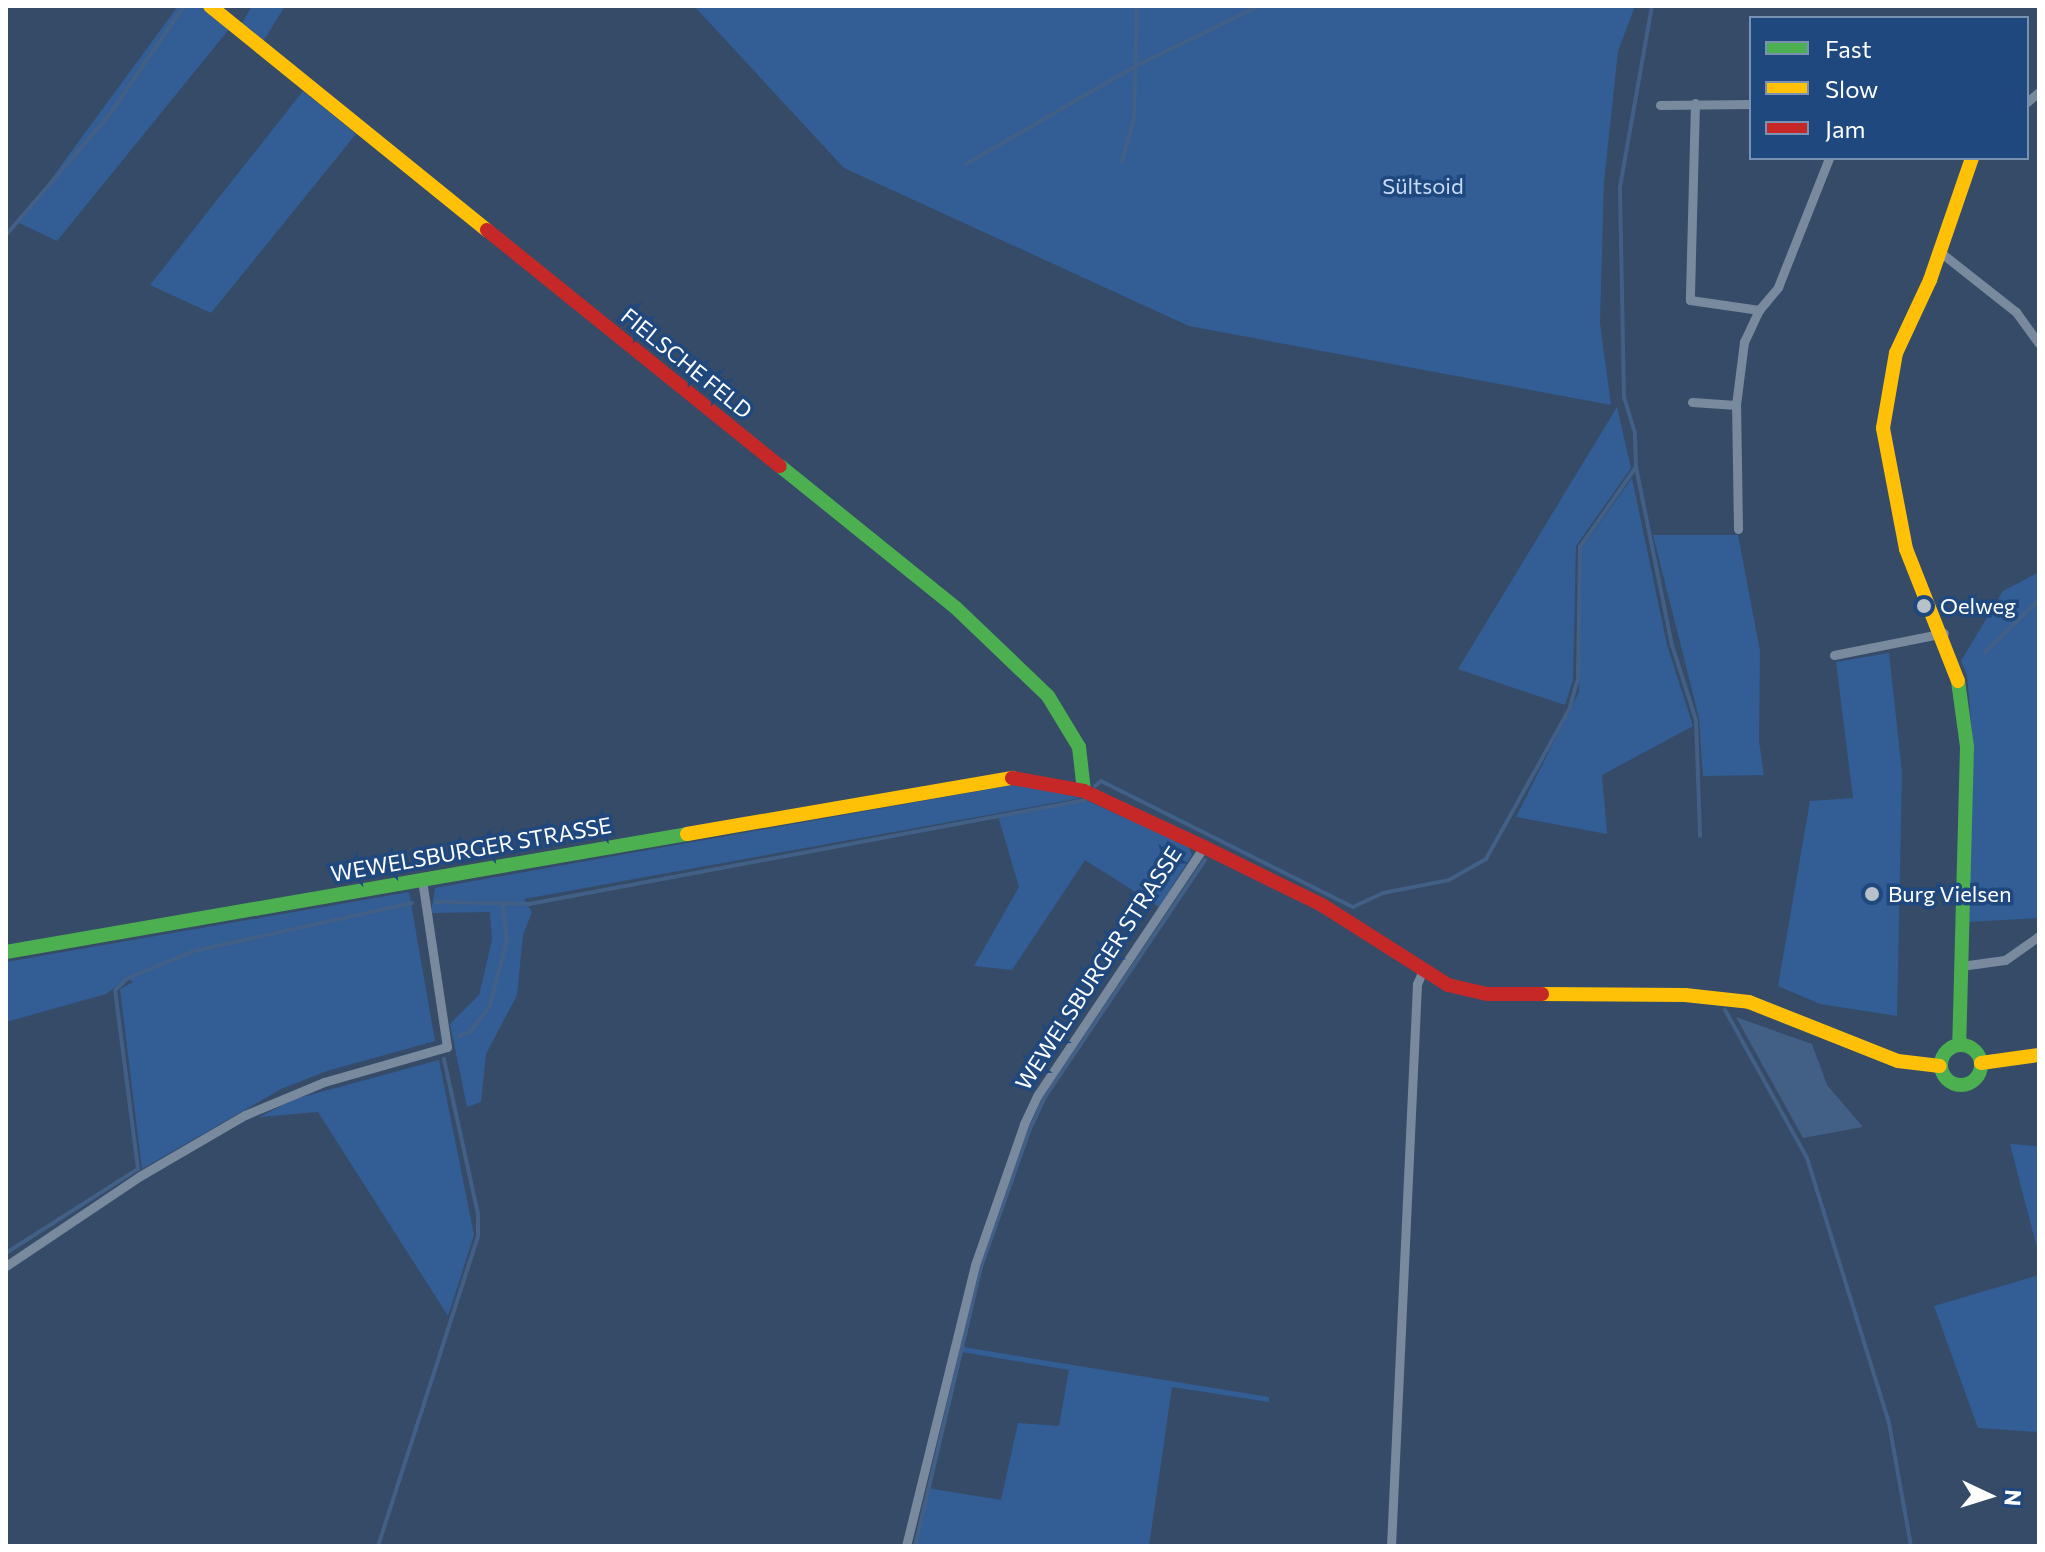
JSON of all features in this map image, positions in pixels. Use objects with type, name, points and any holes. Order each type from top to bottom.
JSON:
[{"type":"main road","name":"FIELSCHE FELD","points":[[210,6],[956,608],[1048,696],[1070,725],[1079,747],[1084,791]]},
{"type":"main road","points":[[1959,1044],[1967,747],[1956,672],[1944,633],[1906,549],[1883,428],[1896,353],[1940,252],[1971,160]]},
{"type":"main road","name":"WEWELSBURGER STRASSE","points":[[6,952],[1023,776],[1084,791],[1322,905],[1448,985],[1487,994],[1685,995],[1749,1002],[1898,1061],[1940,1066]]},
{"type":"main road","points":[[1959,1044],[1972,1048],[1981,1063],[1975,1079],[1960,1085],[1950,1082],[1940,1066],[1943,1054],[1959,1044]]},
{"type":"main road","points":[[1981,1063],[2039,1055]]},
{"type":"street","points":[[1695,103],[1690,300],[1759,310]]},
{"type":"street","points":[[1660,105],[1749,104]]},
{"type":"street","points":[[1738,529],[1736,405],[1744,342],[1759,310],[1778,287],[1828,160]]},
{"type":"street","points":[[1940,252],[2016,312],[2039,344]]},
{"type":"street","points":[[1692,402],[1736,405]]},
{"type":"street","points":[[1834,655],[1944,633]]},
{"type":"street","name":"WEWELSBURGER STRASSE","points":[[906,1546],[975,1265],[1024,1124],[1037,1096],[1204,847]]},
{"type":"street","points":[[6,1266],[140,1176],[245,1115],[324,1082],[447,1047],[422,880]]},
{"type":"street","points":[[1961,966],[2005,960],[2039,936]]},
{"type":"street","points":[[1391,1546],[1417,984],[1423,970]]},
{"type":"green space","points":[[178,6],[202,6],[230,28],[57,241],[19,223]]},
{"type":"green space","points":[[252,6],[285,6],[264,40],[242,23]]},
{"type":"green space","name":"Sültsoid","points":[[694,6],[1635,6],[1618,51],[1604,182],[1600,323],[1611,405],[1189,326],[844,168]]},
{"type":"green space","points":[[303,91],[356,134],[211,313],[150,285]]},
{"type":"green space","points":[[1617,407],[1631,468],[1576,546],[1573,680],[1565,705],[1458,669]]},
{"type":"green space","points":[[1632,478],[1667,645],[1693,726],[1602,775],[1607,834],[1516,817],[1579,692],[1581,549]]},
{"type":"green space","points":[[1653,535],[1738,535],[1760,651],[1759,741],[1764,775],[1703,776],[1699,718]]},
{"type":"green space","points":[[2039,572],[2039,918],[1969,922],[1973,746],[1967,675],[1961,661],[2003,591]]},
{"type":"green space","points":[[1889,653],[1902,772],[1897,1016],[1820,1004],[1778,986],[1810,801],[1853,798],[1836,662]]},
{"type":"green space","points":[[1018,784],[1081,798],[524,899],[532,912],[523,935],[517,995],[486,1054],[481,1102],[467,1107],[450,1024],[479,995],[492,940],[490,912],[431,913],[435,888]]},
{"type":"green space","points":[[1088,801],[1189,847],[1192,855],[1159,907],[1085,860],[1012,970],[974,966],[1019,887],[998,816]]},
{"type":"green space","points":[[409,892],[435,1041],[327,1071],[281,1089],[142,1169],[120,989],[133,982],[127,978],[106,994],[6,1022],[6,962]]},
{"type":"green space","points":[[439,1060],[474,1235],[448,1316],[318,1112],[259,1117],[295,1099]]},
{"type":"green space","points":[[2010,1144],[2037,1146],[2039,1256]]},
{"type":"green space","points":[[2039,1275],[2039,1432],[1978,1428],[1934,1306]]},
{"type":"green space","points":[[963,1347],[1269,1397],[1269,1402],[1172,1387],[1149,1546],[917,1546],[927,1488],[1001,1500],[1018,1423],[1059,1426],[1069,1370],[962,1352]]},
{"type":"shaded area","points":[[1736,1017],[1812,1044],[1827,1085],[1863,1127],[1803,1138]]},
{"type":"waterway","points":[[6,235],[110,114],[184,6]]},
{"type":"waterway","points":[[1122,161],[1134,119],[1137,6]]},
{"type":"waterway","points":[[966,164],[1134,67],[1259,6]]},
{"type":"waterway","points":[[1583,6],[1603,6]]},
{"type":"waterway","points":[[1095,786],[1101,781],[1353,907],[1383,893],[1449,880],[1486,859],[1569,710],[1578,678],[1580,547],[1636,467],[1635,433],[1624,398],[1620,187],[1652,6]]},
{"type":"waterway","points":[[1636,467],[1672,645],[1696,720],[1700,836]]},
{"type":"waterway","points":[[1985,652],[2039,600]]},
{"type":"waterway","points":[[436,902],[529,904],[1085,800]]},
{"type":"waterway","points":[[915,1546],[981,1267],[1030,1129],[1045,1097],[1205,860]]},
{"type":"waterway","points":[[459,1036],[470,1032],[490,1005],[507,940],[502,902]]},
{"type":"waterway","points":[[6,1253],[138,1169],[115,990],[128,978],[194,951],[412,903]]},
{"type":"waterway","points":[[1725,1010],[1807,1158],[1889,1423],[1911,1546]]},
{"type":"waterway","points":[[378,1546],[478,1236],[478,1214],[444,1059]]},
{"type":"traffic: fast","points":[[780,466],[956,608],[1048,696],[1079,747],[1084,791]]},
{"type":"traffic: fast","points":[[1958,681],[1967,747],[1959,1044]]},
{"type":"traffic: fast","points":[[6,952],[687,834]]},
{"type":"traffic: fast","points":[[1961,1045],[1975,1051],[1981,1065],[1975,1079],[1961,1085],[1947,1079],[1941,1065],[1947,1051],[1961,1045]]},
{"type":"traffic: slow","points":[[210,6],[487,230]]},
{"type":"traffic: slow","points":[[1958,681],[1906,549],[1883,428],[1896,353],[1930,280],[1971,160]]},
{"type":"traffic: slow","points":[[687,834],[1012,778]]},
{"type":"traffic: slow","points":[[1542,994],[1685,995],[1749,1002],[1898,1061],[1940,1066]]},
{"type":"traffic: slow","points":[[1981,1063],[2039,1055]]},
{"type":"traffic: jam","points":[[487,230],[780,466]]},
{"type":"traffic: jam","points":[[1012,778],[1084,791],[1204,847],[1322,905],[1448,985],[1487,994],[1542,994]]},
{"type":"place","name":"Oelweg","points":[[1924,606]]},
{"type":"place","name":"Burg Vielsen","points":[[1872,894]]}]
